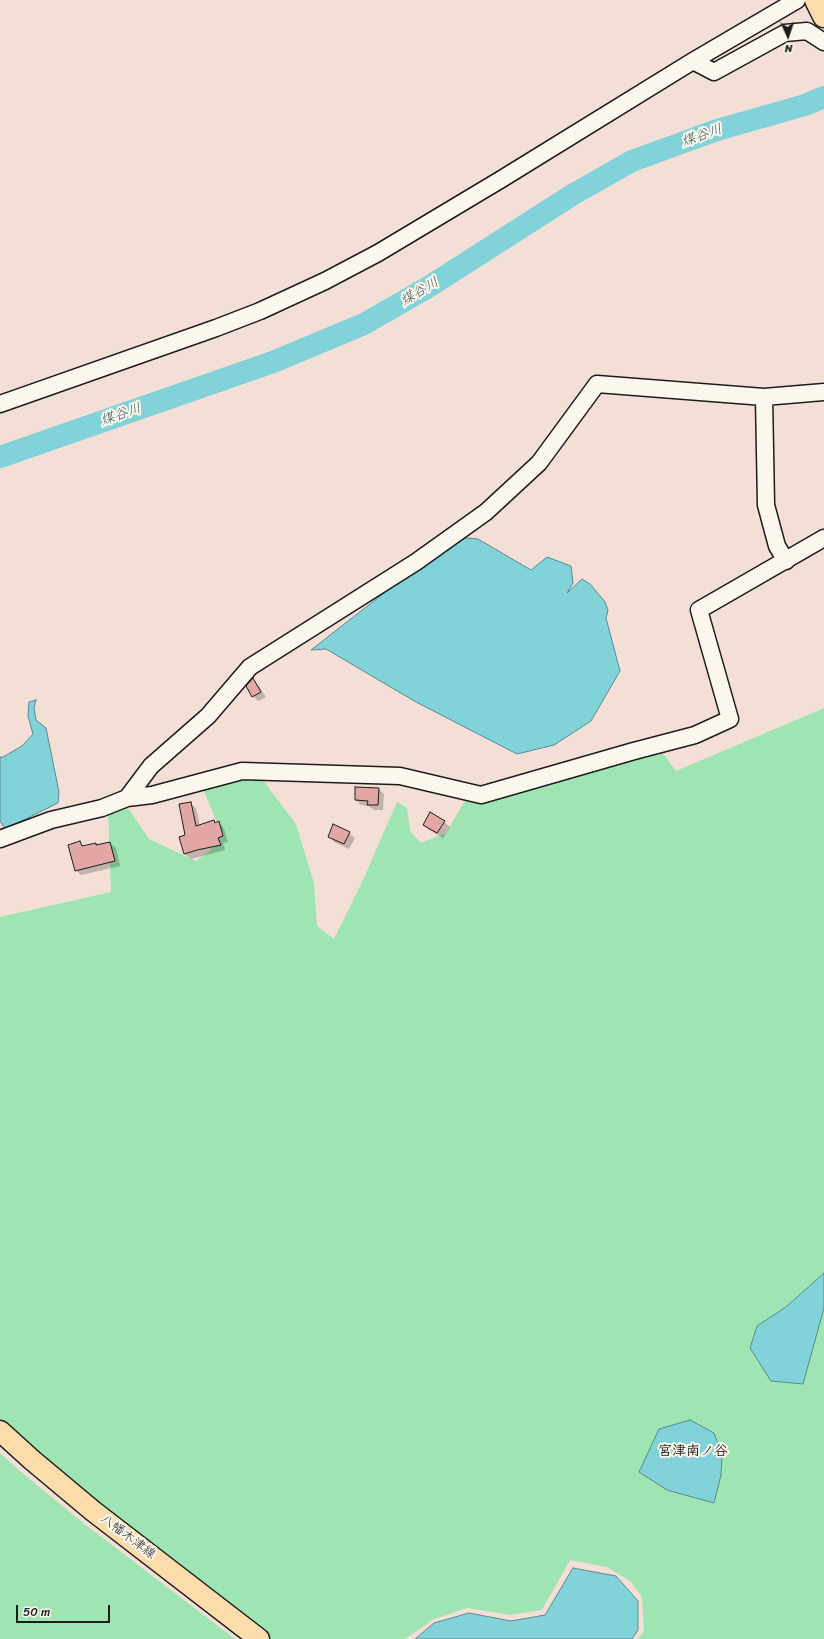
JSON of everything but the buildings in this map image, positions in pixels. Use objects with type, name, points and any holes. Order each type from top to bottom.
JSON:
[{"type":"highway","points":[[816,0],[824,16]]},
{"type":"main road","name":"八幡木津線","points":[[0,1430],[32,1460],[93,1511],[259,1639]]},
{"type":"street","points":[[0,404],[216,328],[260,311],[325,282],[500,180],[693,61],[797,0]]},
{"type":"street","points":[[693,61],[714,72],[785,33],[807,31],[824,42]]},
{"type":"street","points":[[126,798],[151,766],[208,716],[250,667],[416,562],[486,512],[539,463],[597,384],[764,397],[824,392]]},
{"type":"street","points":[[764,397],[766,505],[777,546],[786,561]]},
{"type":"street","points":[[0,839],[51,820],[102,808],[126,798],[152,796],[242,771],[400,776],[481,795],[695,735],[730,719],[699,610],[824,538]]},
{"type":"green space","points":[[824,708],[824,1639],[638,1639],[644,1631],[642,1597],[630,1581],[607,1567],[570,1560],[542,1610],[510,1615],[467,1608],[434,1619],[405,1639],[272,1639],[36,1454],[0,1421],[0,917],[111,892],[108,809],[124,802],[149,839],[196,861],[211,850],[219,827],[201,784],[259,775],[296,824],[314,883],[317,926],[334,939],[363,880],[397,802],[407,808],[410,831],[421,843],[446,833],[464,802],[661,751],[676,771]]},
{"type":"green space","points":[[0,1453],[82,1522],[235,1639],[0,1639]]},
{"type":"water","points":[[456,537],[478,539],[531,570],[547,557],[571,566],[573,583],[567,593],[582,579],[590,584],[605,602],[608,610],[606,618],[620,671],[591,721],[554,745],[517,754],[416,702],[326,649],[311,650]]},
{"type":"water","points":[[36,700],[34,708],[36,720],[46,728],[59,792],[58,803],[5,829],[0,821],[0,757],[3,757],[22,746],[33,734],[28,716],[29,702]]},
{"type":"water","points":[[824,1273],[824,1308],[803,1384],[771,1381],[750,1348],[757,1326],[786,1307]]},
{"type":"water","points":[[690,1420],[714,1433],[722,1455],[721,1475],[714,1503],[667,1490],[639,1472],[659,1429]]},
{"type":"water","points":[[573,1568],[616,1576],[638,1601],[638,1630],[632,1639],[415,1639],[434,1623],[469,1613],[511,1621],[545,1615]]},
{"type":"waterway","name":"煤谷川","points":[[0,457],[273,362],[364,324],[430,286],[572,195],[632,161],[717,130],[805,105],[824,97]]},
{"type":"district","name":"宮津南ノ谷","points":[[693,1451]]}]
